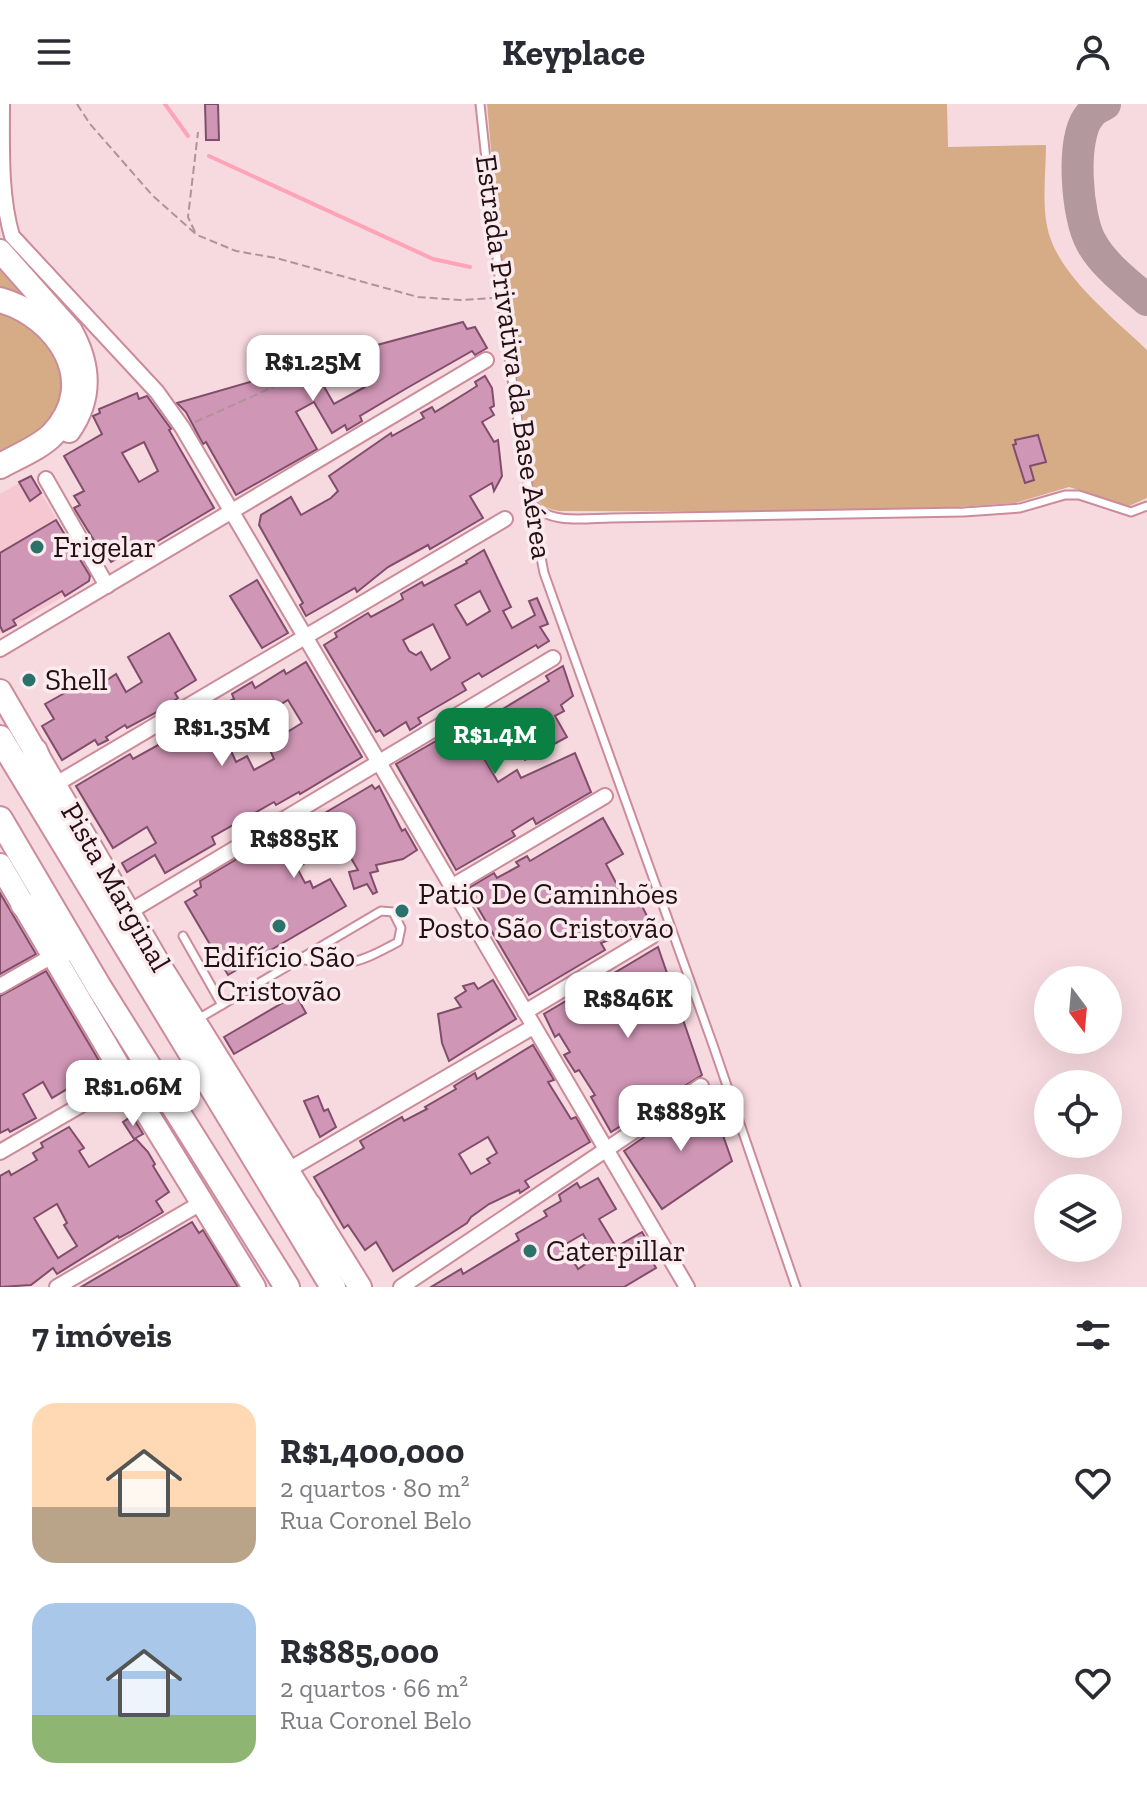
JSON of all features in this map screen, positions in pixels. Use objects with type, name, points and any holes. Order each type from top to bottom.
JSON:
[{"type":"highway","points":[[0,300],[23,308],[48,325],[69,359],[73,387],[71,402],[53,435],[0,466]]},
{"type":"highway","points":[[0,738],[333,1287]]},
{"type":"highway","points":[[35,751],[96,897]]},
{"type":"highway","points":[[0,819],[99,987],[287,1287]]},
{"type":"highway","points":[[23,904],[99,987]]},
{"type":"highway","points":[[309,1206],[342,1287]]},
{"type":"highway","points":[[256,1237],[272,1287]]},
{"type":"main road","points":[[0,251],[71,331],[85,362],[87,378],[78,416],[63,439],[0,479]]},
{"type":"main road","name":"Pista Marginal","points":[[0,691],[129,912],[360,1287]]},
{"type":"main road","points":[[0,865],[126,1079],[254,1287]]},
{"type":"street","points":[[2,104],[1,200],[3,216],[12,236],[157,392],[182,427],[687,1287]]},
{"type":"street","points":[[0,649],[486,360]]},
{"type":"street","points":[[46,479],[107,586]]},
{"type":"street","points":[[56,784],[505,519]]},
{"type":"street","points":[[129,912],[553,658]]},
{"type":"street","points":[[451,887],[605,796]]},
{"type":"street","points":[[525,1012],[652,936]]},
{"type":"street","points":[[0,986],[54,955]]},
{"type":"street","points":[[288,1170],[533,1027]]},
{"type":"street","points":[[0,1152],[126,1079]]},
{"type":"street","points":[[401,1287],[701,1086]]},
{"type":"street","points":[[64,1285],[201,1203]]},
{"type":"lane","name":"Estrada Privativa da Base Aérea","points":[[480,104],[501,299],[529,495],[544,573],[796,1287]]},
{"type":"lane","points":[[529,495],[535,508],[547,515],[564,518],[816,517],[964,512],[1020,508],[1065,495],[1079,495],[1131,512],[1147,506]]},
{"type":"lane","points":[[196,1020],[381,911],[393,912],[401,928],[398,942],[366,959],[333,966],[300,959]]},
{"type":"lane","points":[[183,936],[222,1005]]},
{"type":"path","points":[[77,104],[90,124],[153,196],[197,235],[236,251],[289,261],[418,297],[501,299]]},
{"type":"path","points":[[197,235],[188,217],[198,132]]},
{"type":"path","points":[[182,427],[296,377]]},
{"type":"shaded area","points":[[487,104],[947,104],[948,147],[1046,145],[1045,206],[1052,244],[1088,294],[1147,350],[1147,498],[1129,506],[1069,487],[1015,503],[942,508],[805,512],[560,511],[545,507],[535,496],[502,275]]},
{"type":"shaded area","points":[[0,263],[56,325],[0,294]]},
{"type":"shaded area","points":[[0,310],[7,311],[57,347],[65,395],[46,432],[0,460]]},
{"type":"shaded area","name":"Frigelar","points":[[31,476],[90,576],[89,581],[0,634],[0,494]]},
{"type":"building","points":[[205,104],[218,104],[219,140],[206,140]]},
{"type":"building","points":[[463,322],[467,329],[475,327],[487,348],[475,355],[472,351],[407,388],[360,416],[362,421],[347,430],[345,425],[332,433],[314,402],[296,412],[317,449],[236,495],[206,442],[203,444],[186,412],[177,403],[316,363],[322,383],[334,404],[365,387],[350,360],[377,345]]},
{"type":"building","points":[[485,376],[492,388],[494,406],[490,408],[494,415],[482,422],[494,442],[498,440],[502,476],[494,491],[492,483],[470,496],[483,518],[430,549],[428,545],[388,567],[357,592],[355,588],[306,616],[300,605],[303,603],[259,525],[261,515],[291,497],[301,515],[331,498],[338,491],[329,476],[391,433],[392,436],[424,418],[421,413],[432,407],[435,412],[477,386],[475,382]]},
{"type":"building","points":[[137,393],[139,399],[147,396],[171,429],[214,508],[138,553],[135,549],[111,562],[74,508],[80,505],[74,496],[84,491],[64,456],[102,434],[93,416],[100,413],[99,409]],"holes":[[[144,442],[158,471],[139,482],[122,453]]]},
{"type":"building","points":[[1038,435],[1046,462],[1030,466],[1034,480],[1025,483],[1013,445],[1016,444],[1015,440]]},
{"type":"building","points":[[31,476],[41,493],[30,501],[19,482]]},
{"type":"building","name":"Frigelar","points":[[56,520],[90,576],[89,581],[65,596],[62,591],[13,620],[16,625],[3,632],[0,626],[0,553]]},
{"type":"building","points":[[484,550],[511,607],[503,611],[512,628],[535,615],[529,601],[537,598],[548,624],[540,627],[549,641],[538,648],[536,645],[482,677],[479,673],[462,683],[466,690],[418,718],[421,723],[410,730],[406,722],[384,736],[380,730],[376,732],[324,645],[337,637],[335,633],[368,613],[371,617],[403,599],[401,594],[422,582],[424,586]],"holes":[[[480,591],[490,611],[467,625],[455,605]],[[433,624],[450,658],[431,670],[421,652],[416,655],[409,651],[403,640]]]},
{"type":"building","points":[[257,580],[288,633],[262,648],[230,596]]},
{"type":"building","points":[[169,633],[196,680],[175,693],[178,698],[159,711],[127,728],[125,725],[98,745],[95,740],[62,760],[42,726],[54,719],[45,704],[102,672],[107,680],[116,674],[126,692],[142,682],[128,657]]},
{"type":"building","points":[[306,662],[362,757],[300,794],[276,805],[274,802],[212,837],[215,844],[165,873],[155,855],[127,872],[122,863],[156,843],[147,827],[113,848],[76,786],[130,754],[133,759],[180,733],[176,726],[211,706],[212,710],[234,699],[232,694],[252,682],[255,688],[284,670],[286,674]],"holes":[[[288,700],[302,723],[279,737],[267,713]],[[260,728],[274,759],[254,770],[247,756],[236,762],[227,742]]]},
{"type":"building","points":[[563,666],[573,696],[561,705],[564,711],[555,716],[567,737],[525,760],[514,744],[504,750],[498,741],[480,752],[498,782],[517,770],[521,778],[575,753],[591,792],[536,824],[533,818],[512,831],[515,836],[456,870],[396,764],[443,737],[445,741],[496,713],[549,681],[546,676]]},
{"type":"building","points":[[372,785],[375,789],[379,786],[402,831],[405,829],[417,850],[403,859],[376,865],[378,871],[370,873],[377,892],[373,894],[367,884],[354,889],[349,872],[358,870],[341,841],[297,868],[305,883],[310,881],[313,888],[330,879],[346,906],[228,975],[185,902],[197,895],[194,891],[201,887],[200,881],[252,850],[254,855],[277,842],[273,837],[288,828],[291,833]]},
{"type":"building","points":[[603,818],[623,854],[606,864],[624,898],[635,892],[649,920],[638,926],[640,930],[630,936],[628,933],[601,943],[605,950],[529,995],[467,889],[494,873],[497,878],[519,866],[516,862],[527,856],[530,861]]},
{"type":"building","points":[[0,893],[36,954],[0,974]]},
{"type":"building","points":[[658,947],[702,1075],[611,1132],[591,1097],[595,1095],[579,1070],[575,1072],[564,1055],[570,1052],[559,1034],[555,1037],[544,1014],[588,988],[590,990]]},
{"type":"building","points":[[46,971],[108,1076],[96,1083],[92,1074],[52,1098],[43,1082],[23,1094],[36,1118],[10,1132],[8,1129],[0,1133],[0,996]]},
{"type":"building","points":[[493,980],[516,1019],[449,1061],[442,1043],[438,1014],[461,1007],[455,998],[466,991],[463,986],[474,983],[478,989]]},
{"type":"building","points":[[296,995],[306,1013],[234,1054],[224,1037]]},
{"type":"building","points":[[533,1045],[554,1080],[548,1082],[571,1119],[576,1117],[590,1142],[525,1181],[529,1187],[520,1193],[519,1190],[489,1204],[467,1223],[393,1271],[376,1242],[365,1250],[348,1225],[344,1228],[314,1177],[364,1148],[360,1141],[402,1117],[404,1121],[427,1109],[425,1107],[456,1089],[454,1086],[475,1073],[477,1079]],"holes":[[[488,1137],[497,1153],[487,1159],[490,1163],[471,1174],[459,1154]]]},
{"type":"building","points":[[708,1093],[732,1161],[662,1209],[624,1151]]},
{"type":"building","points":[[318,1096],[336,1127],[320,1137],[304,1101]]},
{"type":"building","points":[[132,1116],[143,1134],[134,1139],[123,1122]]},
{"type":"building","points":[[69,1127],[84,1148],[79,1151],[89,1167],[136,1139],[148,1152],[169,1192],[156,1201],[163,1212],[57,1274],[53,1268],[31,1285],[0,1287],[0,1176],[9,1171],[11,1175],[37,1160],[33,1153],[43,1147],[41,1143]],"holes":[[[57,1204],[67,1223],[64,1225],[77,1246],[58,1258],[34,1218]]]},
{"type":"building","name":"Caterpillar","points":[[598,1178],[616,1209],[599,1219],[616,1247],[642,1232],[656,1256],[651,1259],[656,1268],[624,1287],[431,1287],[461,1269],[463,1274],[519,1240],[516,1234],[547,1216],[544,1211],[561,1201],[559,1195],[577,1183],[580,1188]],"holes":[[[583,1234],[596,1257],[578,1269],[564,1245]]]},
{"type":"building","points":[[192,1222],[199,1233],[203,1230],[238,1287],[81,1287]]},
{"type":"waterway","points":[[165,104],[188,136]]},
{"type":"waterway","points":[[209,156],[433,259],[470,267]]},
{"type":"taxiway","points":[[1105,104],[1090,115],[1080,141],[1078,178],[1082,215],[1091,242],[1102,258],[1147,300]]},
{"type":"place","name":"Frigelar","points":[[37,547]]},
{"type":"place","name":"Shell","points":[[29,680]]},
{"type":"place","name":"Patio De Caminhões Posto São Cristovão","points":[[402,911]]},
{"type":"place","name":"Edifício São Cristovão","points":[[279,926]]},
{"type":"place","name":"Caterpillar","points":[[530,1251]]}]
